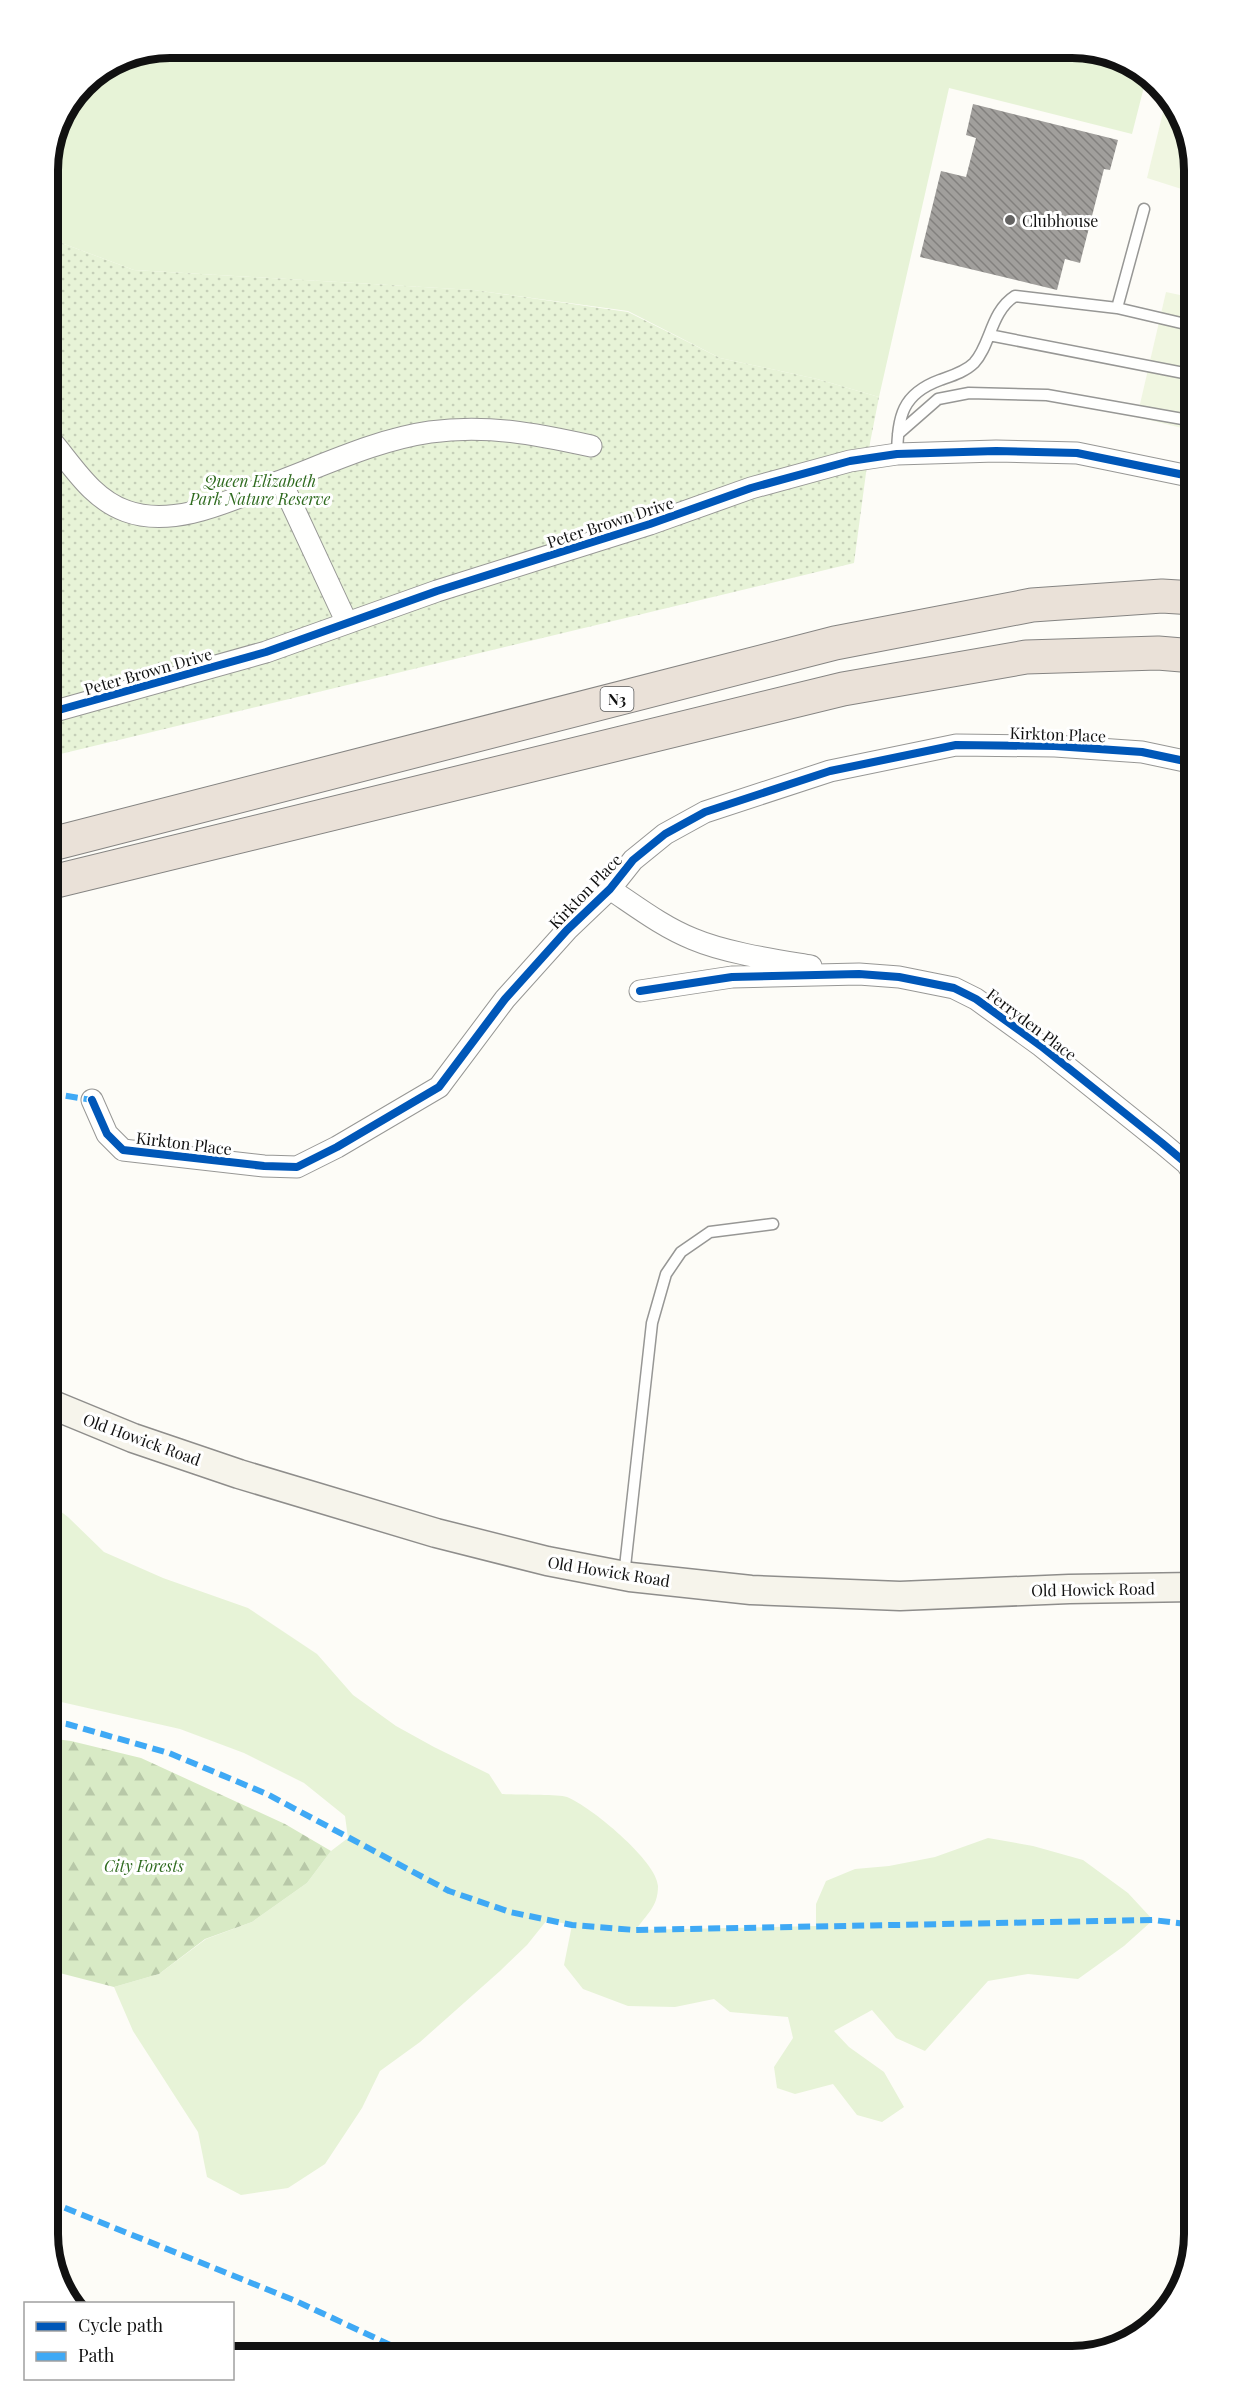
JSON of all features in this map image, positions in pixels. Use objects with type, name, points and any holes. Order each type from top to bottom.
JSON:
[{"type":"highway","name":"N3","points":[[59,842],[836,644],[1032,605],[1184,598]]},
{"type":"highway","points":[[59,880],[843,689],[1026,657],[1158,653],[1184,655]]},
{"type":"main road","name":"Old Howick Road","points":[[58,1407],[133,1438],[283,1487],[489,1548],[624,1576],[751,1590],[900,1596],[1184,1585]]},
{"type":"street","points":[[59,451],[83,481],[99,495],[125,511],[160,517],[190,512],[232,500],[383,444],[428,433],[480,428],[516,431],[591,446]]},
{"type":"street","name":"Peter Brown Drive","points":[[59,710],[266,651],[437,591],[650,524],[751,488],[850,461],[897,444],[996,451],[1077,453],[1184,475]]},
{"type":"street","points":[[281,481],[347,623]]},
{"type":"street","name":"Kirkton Place","points":[[92,1100],[107,1134],[123,1150],[264,1166],[297,1167],[315,1160],[439,1087],[505,999],[567,930],[610,889],[633,860],[657,840],[705,812],[830,771],[956,745],[1055,746],[1131,752],[1184,761]]},
{"type":"street","name":"Ferryden Place","points":[[610,889],[666,926],[695,940],[767,958],[954,988],[976,999],[1041,1046],[1184,1161]]},
{"type":"street","name":"Ferryden Place","points":[[640,991],[732,977],[859,974]]},
{"type":"lane","points":[[1117,308],[1144,209]]},
{"type":"lane","points":[[897,444],[906,403],[925,386],[961,372],[974,363],[1000,311],[1006,302],[1015,296],[1117,308],[1184,324]]},
{"type":"lane","points":[[988,335],[1184,373]]},
{"type":"lane","points":[[897,444],[938,399],[969,393],[1047,395],[1184,419]]},
{"type":"lane","points":[[624,1576],[652,1323],[666,1274],[681,1252],[710,1232],[772,1224]]},
{"type":"green space","points":[[164,59],[1078,59],[1107,64],[1134,77],[1144,85],[1132,134],[949,88],[879,397],[817,379],[720,358],[628,311],[473,290],[134,270],[59,242],[59,164],[62,142],[67,128],[77,108],[86,97],[108,77],[135,64],[149,61]]},
{"type":"green space","points":[[1164,109],[1180,142],[1184,190],[1147,178]]},
{"type":"green space","name":"Queen Elizabeth Park Nature Reserve","points":[[59,242],[134,270],[474,290],[628,312],[720,358],[817,379],[879,397],[870,443],[854,563],[59,754]]},
{"type":"green space","points":[[1166,292],[1184,296],[1184,429],[1137,417]]},
{"type":"green space","points":[[58,1510],[104,1552],[163,1578],[248,1608],[317,1654],[353,1695],[396,1726],[489,1774],[502,1794],[562,1796],[591,1811],[635,1849],[655,1875],[658,1886],[656,1900],[636,1930],[816,1926],[816,1904],[826,1881],[855,1869],[889,1866],[935,1857],[988,1838],[1033,1846],[1083,1860],[1128,1893],[1153,1920],[1124,1946],[1078,1979],[1028,1974],[988,1981],[925,2051],[896,2038],[872,2010],[834,2031],[849,2047],[884,2072],[904,2107],[882,2122],[857,2115],[833,2084],[795,2094],[777,2088],[774,2067],[793,2038],[788,2017],[730,2012],[714,1999],[675,2007],[628,2006],[583,1989],[564,1965],[572,1925],[547,1920],[527,1945],[500,1971],[420,2042],[380,2071],[362,2108],[325,2164],[288,2188],[241,2195],[207,2177],[198,2132],[133,2031],[114,1987],[159,1974],[206,1939],[252,1922],[307,1883],[331,1851],[348,1838],[345,1816],[304,1783],[244,1753],[180,1729],[58,1701]]},
{"type":"green space","name":"City Forests","points":[[58,1739],[141,1758],[285,1824],[331,1851],[307,1883],[252,1922],[205,1939],[159,1974],[114,1987],[58,1973]]},
{"type":"building","name":"Clubhouse","points":[[973,104],[1118,140],[1110,170],[1104,169],[1080,263],[1065,259],[1057,290],[920,257],[941,171],[966,177],[976,138],[966,135]]},
{"type":"marked path","points":[[59,1095],[92,1100]]},
{"type":"marked path","points":[[58,1723],[169,1753],[267,1794],[449,1891],[510,1912],[572,1925],[635,1930],[1153,1920],[1184,1924]]},
{"type":"marked path","points":[[58,2205],[296,2301],[391,2345]]},
{"type":"cycle path","points":[[59,710],[266,652],[437,591],[650,524],[751,488],[850,461],[897,454],[996,451],[1077,453],[1184,475]]},
{"type":"cycle path","points":[[92,1100],[107,1134],[123,1150],[264,1166],[297,1167],[337,1147],[439,1087],[505,999],[567,930],[610,889],[633,860],[665,834],[705,812],[830,771],[956,745],[1055,746],[1142,752],[1184,761]]},
{"type":"cycle path","points":[[640,991],[732,977],[859,974],[899,977],[954,988],[976,999],[1041,1046],[1184,1161]]},
{"type":"place","name":"Clubhouse","points":[[1010,220]]}]
